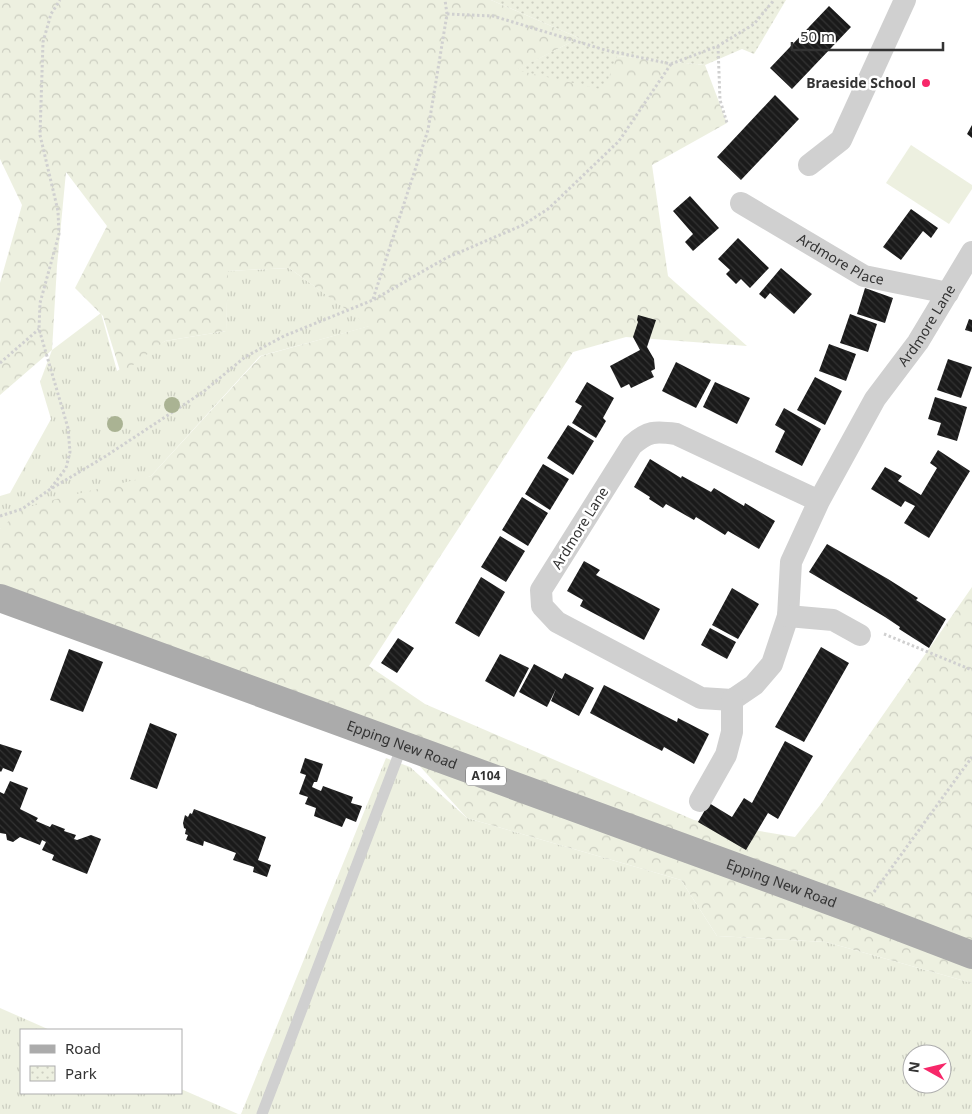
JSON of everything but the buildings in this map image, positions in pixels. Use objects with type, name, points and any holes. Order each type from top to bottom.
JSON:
[{"type":"main road","name":"Epping New Road","points":[[0,598],[860,912],[972,955]]},
{"type":"street","points":[[810,165],[841,140],[905,0]]},
{"type":"street","name":"Ardmore Place","points":[[741,203],[864,276],[948,293]]},
{"type":"street","name":"Ardmore Lane","points":[[819,501],[676,434],[656,431],[643,436],[632,445],[541,590],[542,606],[558,622],[701,698],[732,700],[754,685],[772,664],[788,616],[791,562],[819,501],[875,399],[918,342],[972,252]]},
{"type":"street","points":[[788,616],[832,620],[860,635]]},
{"type":"street","points":[[700,801],[726,755],[732,732],[732,700]]},
{"type":"lane","points":[[262,1114],[402,746]]},
{"type":"path","points":[[49,490],[66,468],[70,452],[68,428],[38,329],[40,303],[59,234],[58,211],[40,135],[43,42],[51,14],[60,0]]},
{"type":"path","points":[[373,300],[428,130],[446,14],[445,0]]},
{"type":"path","points":[[446,14],[494,16],[605,50],[671,64],[718,46],[754,24],[774,0]]},
{"type":"path","points":[[718,46],[720,100],[727,123]]},
{"type":"path","points":[[0,516],[22,509],[49,490],[106,456],[203,392],[245,358],[284,336],[373,300],[446,258],[523,225],[548,209],[619,141],[671,64]]},
{"type":"path","points":[[0,363],[38,329]]},
{"type":"path","points":[[884,634],[972,670]]},
{"type":"path","points":[[860,912],[972,757]]},
{"type":"green space","points":[[0,0],[491,0],[579,38],[517,70],[617,56],[705,65],[727,123],[652,165],[668,276],[747,346],[626,337],[573,352],[369,666],[425,704],[694,820],[795,837],[821,804],[972,587],[972,983],[826,942],[717,936],[681,880],[467,818],[396,740],[0,599],[0,529],[22,509],[151,476],[261,356],[369,326],[289,268],[228,271],[226,331],[165,341],[121,374],[103,316],[75,288],[107,226],[66,172],[57,266],[52,350],[0,395],[0,283],[22,205],[0,159]]},
{"type":"green space","points":[[491,0],[786,0],[754,54],[742,49],[705,65],[617,56],[604,90],[516,70],[579,38]]},
{"type":"green space","points":[[911,145],[972,185],[972,189],[949,224],[886,183]]},
{"type":"green space","points":[[289,268],[370,326],[260,356],[151,476],[0,529],[0,496],[10,493],[51,419],[40,382],[52,350],[101,313],[117,371],[165,341],[226,331],[227,271]]},
{"type":"green space","points":[[386,758],[410,767],[467,818],[681,880],[717,936],[826,942],[972,983],[972,1114],[241,1114]]},
{"type":"green space","points":[[0,1008],[48,1029],[20,1029],[20,1094],[182,1094],[182,1089],[238,1114],[0,1114]]},
{"type":"place","name":"Braeside School","points":[[926,83]]}]
